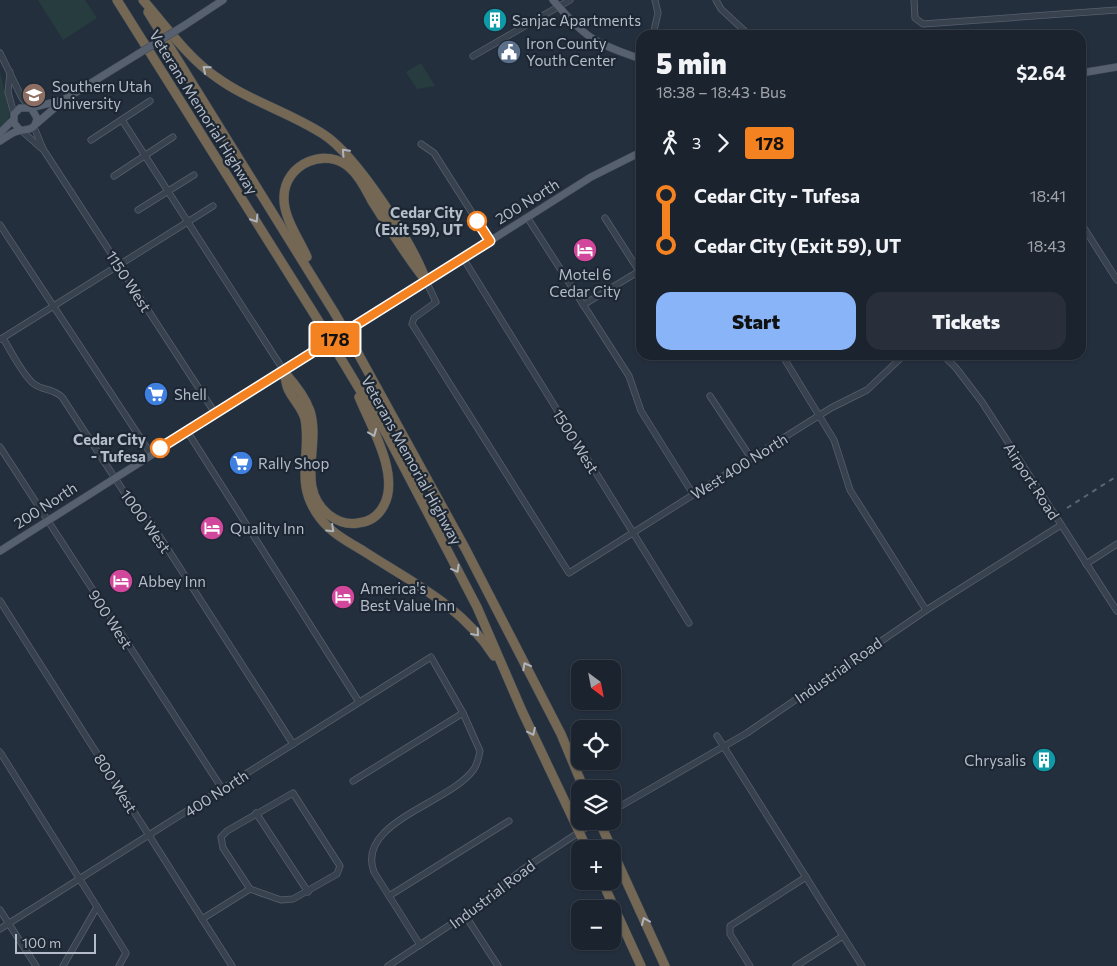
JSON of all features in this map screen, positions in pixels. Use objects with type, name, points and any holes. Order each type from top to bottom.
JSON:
[{"type":"highway","name":"Veterans Memorial Highway","points":[[117,0],[321,324],[387,435],[477,607],[522,711],[583,840]]},
{"type":"highway","name":"Veterans Memorial Highway","points":[[142,0],[326,296],[465,548],[561,734],[580,780]]},
{"type":"highway","points":[[142,0],[180,45],[214,76],[243,95],[318,130],[344,150],[364,175],[419,260],[426,281]]},
{"type":"highway","points":[[326,296],[293,228],[284,202],[285,189],[292,174],[302,164],[316,158],[330,158],[351,169],[413,265],[426,281]]},
{"type":"highway","points":[[284,371],[294,382],[310,411],[313,429],[310,473],[313,492],[328,514],[335,520],[352,524],[368,521],[382,509],[388,494],[390,480],[349,372]]},
{"type":"highway","points":[[284,371],[288,390],[304,415],[306,430],[304,474],[307,492],[320,518],[343,539],[435,595],[468,623],[488,647],[502,669],[522,711]]},
{"type":"highway","points":[[621,869],[665,966]]},
{"type":"highway","points":[[606,890],[641,966]]},
{"type":"main road","points":[[0,141],[21,130],[29,130],[65,99],[223,0]]},
{"type":"main road","points":[[553,0],[578,29],[591,39],[607,48],[636,57]]},
{"type":"main road","points":[[1086,72],[1117,67]]},
{"type":"main road","points":[[0,133],[20,108],[30,108],[65,99]]},
{"type":"main road","points":[[30,108],[36,115],[35,125]]},
{"type":"main road","points":[[13,117],[21,130]]},
{"type":"main road","name":"200 North","points":[[0,551],[114,476],[527,217],[614,163],[636,154]]},
{"type":"street","points":[[473,56],[570,0]]},
{"type":"street","points":[[654,30],[658,13],[655,0]]},
{"type":"street","points":[[716,0],[721,9],[744,30]]},
{"type":"street","points":[[914,0],[915,18],[923,24],[1117,10]]},
{"type":"street","points":[[0,53],[30,108]]},
{"type":"street","points":[[10,72],[8,92],[13,117]]},
{"type":"street","points":[[92,140],[150,101]]},
{"type":"street","points":[[122,120],[284,371]]},
{"type":"street","name":"1150 West","points":[[35,125],[42,149]]},
{"type":"street","name":"1150 West","points":[[21,130],[42,149],[215,414]]},
{"type":"street","points":[[114,176],[172,137]]},
{"type":"street","points":[[421,144],[434,153],[490,241]]},
{"type":"street","points":[[138,210],[194,175]]},
{"type":"street","points":[[2,339],[213,206]]},
{"type":"street","points":[[527,217],[629,376],[641,411],[693,494]]},
{"type":"street","points":[[605,218],[636,264]]},
{"type":"street","points":[[0,225],[151,454]]},
{"type":"street","points":[[1086,231],[1117,280]]},
{"type":"street","name":"1500 West","points":[[463,258],[688,623]]},
{"type":"street","points":[[582,305],[636,272]]},
{"type":"street","name":"West 400 North","points":[[426,281],[436,302],[414,318],[412,324],[569,573],[819,415],[867,390],[899,360]]},
{"type":"street","name":"1000 West","points":[[2,339],[32,383],[40,388],[54,390],[62,398],[124,492],[151,523],[293,744]]},
{"type":"street","points":[[785,360],[834,440],[850,490],[926,610]]},
{"type":"street","name":"Airport Road","points":[[948,360],[982,402],[1117,612]]},
{"type":"street","points":[[710,396],[751,458]]},
{"type":"street","points":[[187,431],[359,702]]},
{"type":"street","name":"900 West","points":[[0,447],[46,521],[223,790]]},
{"type":"street","name":"Industrial Road","points":[[621,806],[724,747],[926,610],[1061,526]]},
{"type":"street","points":[[1086,564],[1117,544]]},
{"type":"street","name":"800 West","points":[[0,601],[232,966]]},
{"type":"street","name":"400 North","points":[[0,929],[81,880],[431,657],[463,713]]},
{"type":"street","points":[[353,781],[463,713],[480,751],[475,768],[463,781],[384,832],[374,845],[371,858],[372,868],[420,945]]},
{"type":"street","points":[[717,736],[862,966]]},
{"type":"street","points":[[0,752],[126,953],[119,966]]},
{"type":"street","points":[[293,793],[297,796],[340,866],[337,874],[293,899],[281,900],[250,890],[220,842],[221,837],[227,831],[256,813],[293,793]]},
{"type":"street","points":[[256,813],[308,892]]},
{"type":"street","points":[[389,896],[509,821]]},
{"type":"street","name":"Industrial Road","points":[[388,966],[465,915],[522,870],[584,830]]},
{"type":"street","points":[[750,966],[730,934],[730,926],[806,878]]},
{"type":"street","points":[[202,919],[250,890]]},
{"type":"street","points":[[63,966],[97,907]]},
{"type":"street","points":[[0,910],[36,966]]},
{"type":"street","points":[[465,915],[498,966]]},
{"type":"street","points":[[796,966],[843,936]]},
{"type":"green space","points":[[38,0],[85,0],[97,18],[63,40]]},
{"type":"green space","points":[[421,63],[435,86],[417,89],[406,72]]},
{"type":"green space","points":[[0,72],[10,114],[5,126],[0,129]]},
{"type":"railway","points":[[1067,508],[1117,476]]},
{"type":"bus line","name":"178","points":[[160,448],[490,241],[477,221]]},
{"type":"place","name":"Sanjac Apartments","points":[[495,20]]},
{"type":"place","name":"Iron County Youth Center","points":[[509,52]]},
{"type":"place","name":"Southern Utah University","points":[[34,95]]},
{"type":"place","name":"Cedar City (Exit 59), UT","points":[[477,221]]},
{"type":"place","name":"Motel 6 Cedar City","points":[[585,250]]},
{"type":"place","name":"Shell","points":[[156,394]]},
{"type":"place","name":"Cedar City - Tufesa","points":[[160,448]]},
{"type":"place","name":"Rally Shop","points":[[241,463]]},
{"type":"place","name":"Quality Inn","points":[[212,528]]},
{"type":"place","name":"Abbey Inn","points":[[121,581]]},
{"type":"place","name":"America's Best Value Inn","points":[[343,597]]},
{"type":"place","name":"Chrysalis","points":[[1044,760]]}]
